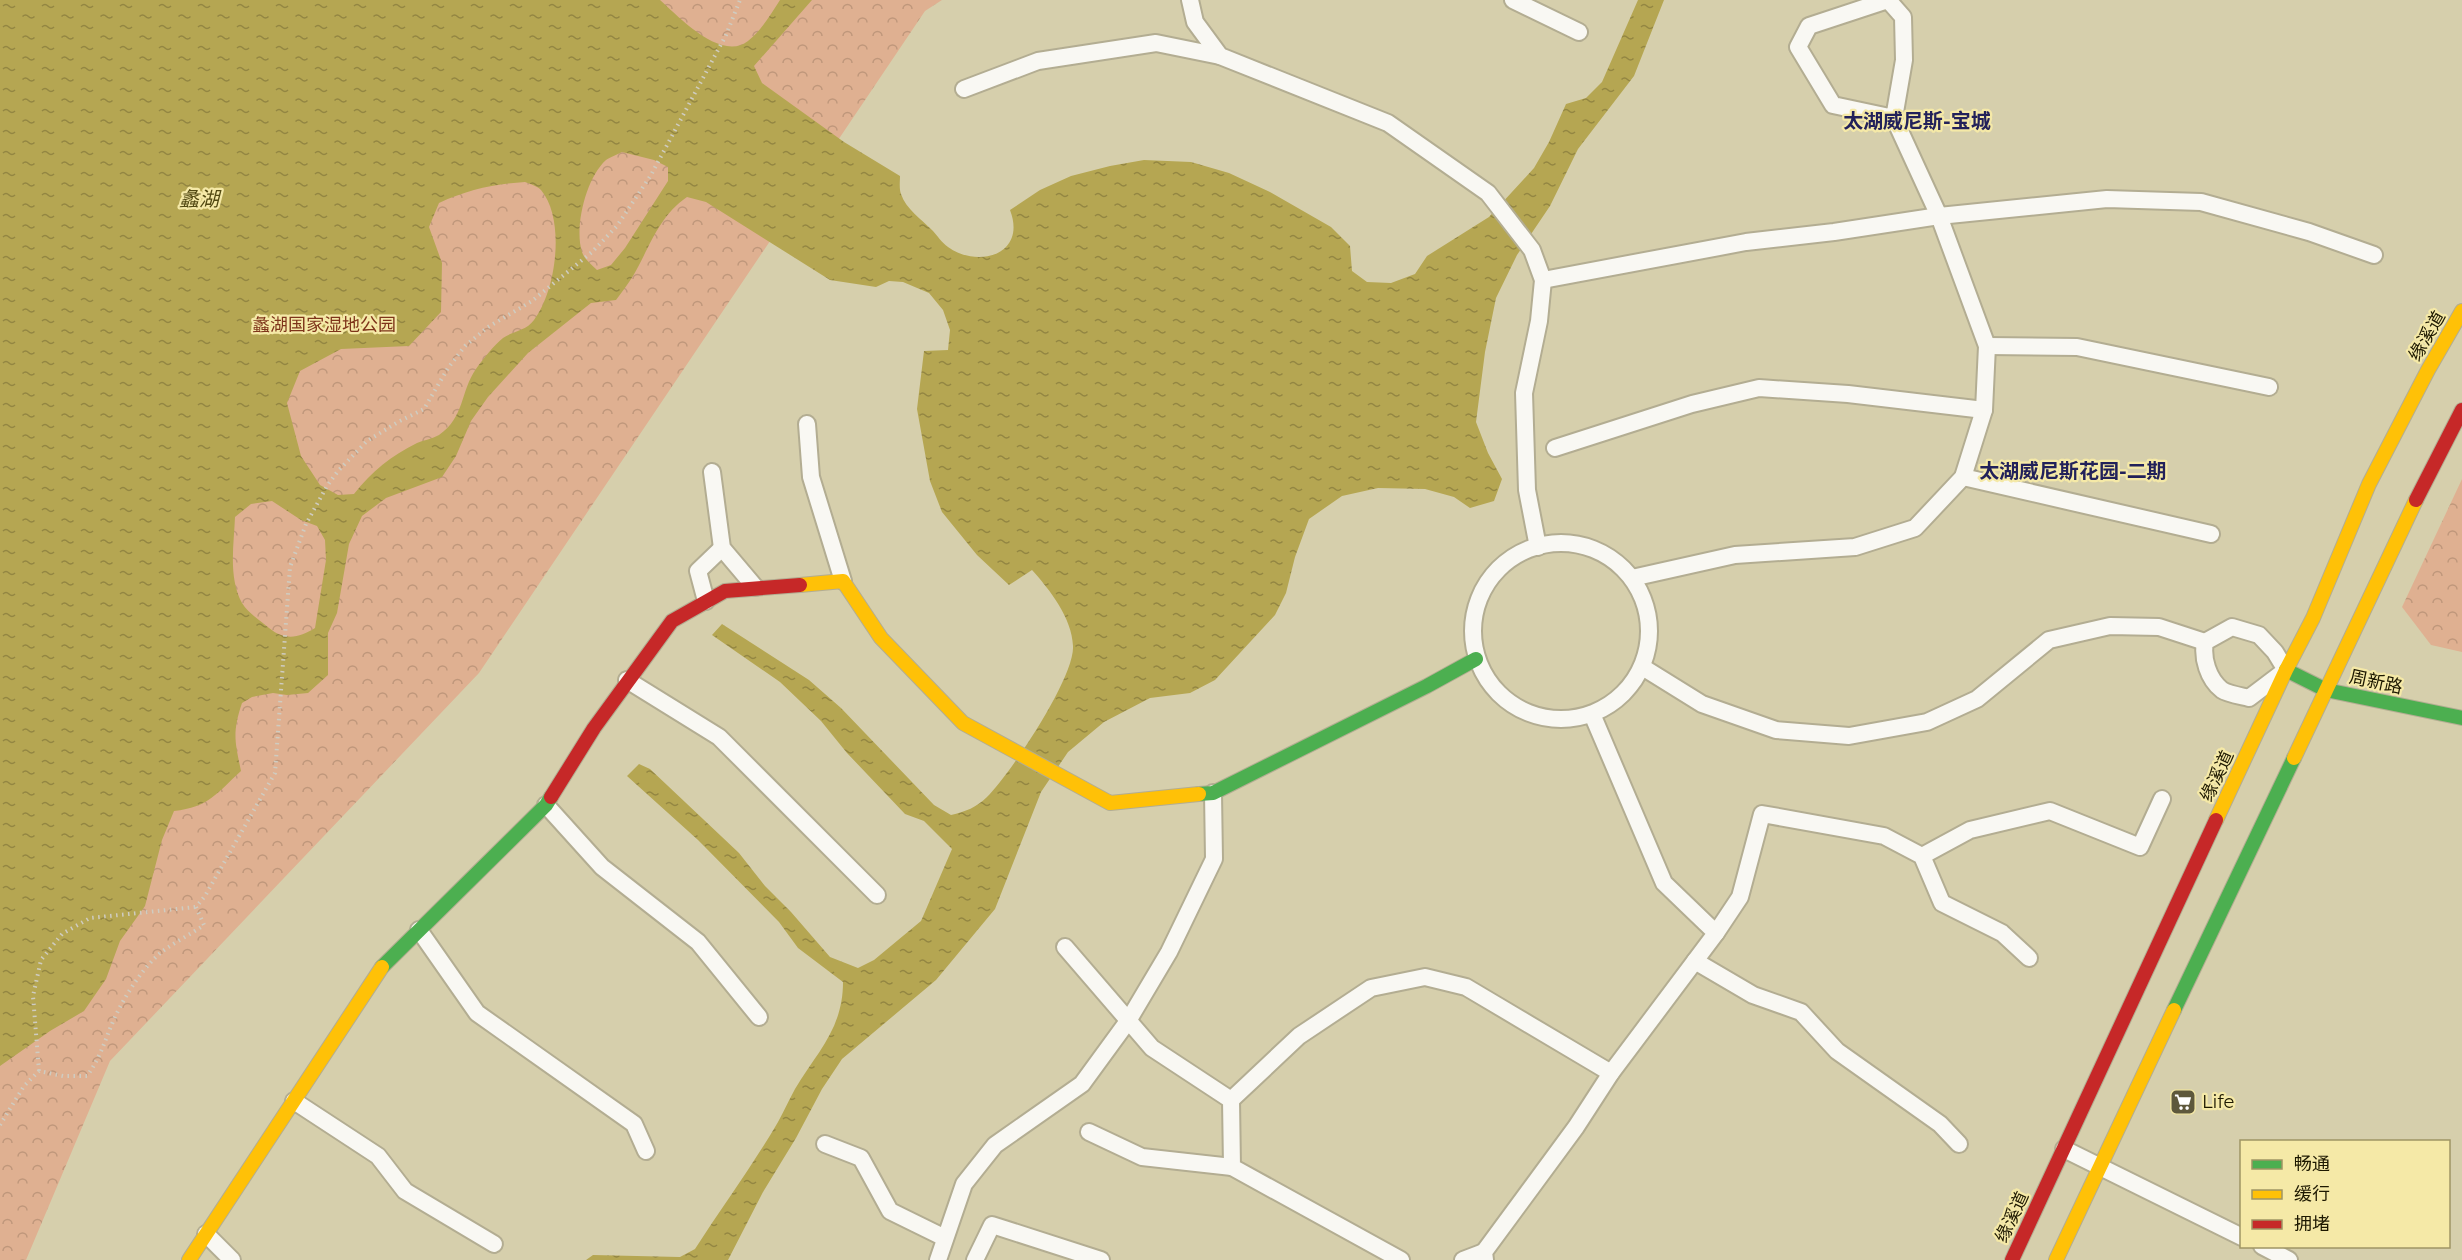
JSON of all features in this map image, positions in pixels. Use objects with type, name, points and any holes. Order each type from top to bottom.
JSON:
[{"type":"main road","name":"缘溪道","points":[[2012,1260],[2313,618],[2369,484],[2428,370],[2462,311]]},
{"type":"main road","points":[[2056,1260],[2433,464],[2462,410]]},
{"type":"main road","points":[[189,1260],[382,967],[546,805],[627,680],[672,621],[725,591],[843,581],[881,638],[963,723],[1110,803],[1213,793],[1427,686],[1476,659]]},
{"type":"main road","name":"周新路","points":[[2289,666],[2328,686],[2462,718]]},
{"type":"main road","name":"周新路","points":[[2328,686],[2462,707]]},
{"type":"street","points":[[1190,0],[1195,22],[1220,56]]},
{"type":"street","points":[[1513,0],[1579,32]]},
{"type":"street","points":[[1632,578],[1735,555],[1855,547],[1915,528],[1963,477],[1984,410],[1987,346],[1939,216],[1893,118],[1904,60],[1903,17],[1888,0],[1809,26],[1798,47],[1833,105],[1893,118]]},
{"type":"street","points":[[964,89],[1038,61],[1155,43],[1220,56],[1388,123],[1488,193],[1532,250],[1543,280],[1539,321],[1524,393],[1527,490],[1538,547]]},
{"type":"street","points":[[1543,280],[1746,242],[1834,232],[1939,216],[2108,199],[2200,202],[2309,232],[2374,255]]},
{"type":"street","points":[[1987,346],[2077,347],[2269,387]]},
{"type":"street","points":[[1555,448],[1692,404],[1759,388],[1848,394],[1984,410]]},
{"type":"street","points":[[807,424],[811,477],[843,581]]},
{"type":"street","points":[[712,472],[722,548],[755,587]]},
{"type":"street","points":[[1963,477],[2211,534]]},
{"type":"street","points":[[1560,542],[1600,551],[1632,578],[1649,616],[1644,668],[1626,692],[1592,714],[1557,720],[1522,711],[1493,690],[1476,659],[1472,617],[1487,579],[1519,552],[1560,542]]},
{"type":"street","points":[[706,601],[698,571],[722,548]]},
{"type":"street","points":[[1644,668],[1702,704],[1776,730],[1849,736],[1926,722],[1977,699],[2049,640],[2110,626],[2159,627],[2205,642],[2232,627],[2259,635],[2289,666],[2249,698],[2222,690],[2211,676],[2203,654],[2205,642]]},
{"type":"street","points":[[627,680],[719,737],[877,895]]},
{"type":"street","points":[[1592,714],[1664,883],[1716,933]]},
{"type":"street","points":[[938,1260],[964,1184],[994,1145],[1082,1084],[1128,1021],[1169,952],[1214,859],[1213,793]]},
{"type":"street","points":[[1922,856],[1970,830],[2050,811],[2140,847],[2162,799]]},
{"type":"street","points":[[546,805],[602,867],[698,942],[759,1017]]},
{"type":"street","points":[[1463,1260],[1484,1256],[1576,1127],[1611,1073],[1716,933],[1740,897],[1762,814],[1884,836],[1922,856],[1942,903],[2002,933],[2028,958]]},
{"type":"street","points":[[419,930],[477,1013],[634,1124],[646,1151]]},
{"type":"street","points":[[1065,947],[1152,1048],[1231,1100]]},
{"type":"street","points":[[1695,961],[1753,995],[1801,1012],[1837,1051],[1940,1124],[1959,1144]]},
{"type":"street","points":[[1232,1167],[1231,1100],[1299,1036],[1371,988],[1425,977],[1466,987],[1611,1073]]},
{"type":"street","points":[[294,1101],[378,1156],[405,1191],[494,1244]]},
{"type":"street","points":[[1089,1132],[1142,1157],[1232,1167],[1401,1260]]},
{"type":"street","points":[[825,1144],[861,1158],[890,1211],[945,1238]]},
{"type":"street","points":[[2064,1149],[2240,1237]]},
{"type":"street","points":[[975,1260],[992,1225],[1101,1260]]},
{"type":"street","points":[[206,1234],[231,1260]]},
{"type":"street","points":[[2266,1248],[2289,1260]]},
{"type":"path","points":[[0,1125],[24,1086],[39,1071],[33,996],[41,960],[62,934],[90,918],[196,907],[205,896],[275,773],[290,567],[306,524],[327,486],[338,471],[368,441],[424,409],[448,368],[465,346],[488,327],[532,301],[592,252],[617,226],[651,175],[726,35],[740,0]]},
{"type":"path","points":[[39,1071],[63,1076],[87,1076],[100,1057],[116,1017],[136,981],[158,954],[187,938],[204,925],[196,907]]},
{"type":"green space","name":"蠡湖国家湿地公园","points":[[0,0],[942,0],[925,11],[479,673],[110,1061],[26,1260],[0,1260]]},
{"type":"green space","points":[[2462,479],[2462,652],[2431,645],[2402,607]]},
{"type":"water","name":"蠡湖","points":[[0,0],[660,0],[701,35],[726,46],[737,46],[748,41],[757,32],[780,0],[812,0],[754,66],[762,83],[844,142],[900,176],[900,192],[906,204],[946,245],[960,254],[986,257],[1006,247],[1012,237],[1013,225],[1010,210],[1040,190],[1071,176],[1144,160],[1191,162],[1229,173],[1270,192],[1331,227],[1350,246],[1352,271],[1367,282],[1391,283],[1415,274],[1427,256],[1489,217],[1534,168],[1566,104],[1586,98],[1602,82],[1638,0],[1664,0],[1634,76],[1578,149],[1550,206],[1517,255],[1496,298],[1485,352],[1476,422],[1488,453],[1502,479],[1494,501],[1470,508],[1454,497],[1425,489],[1378,488],[1342,496],[1309,519],[1295,557],[1286,593],[1275,615],[1215,680],[1190,693],[1150,698],[1104,722],[1068,752],[1041,792],[995,909],[936,980],[842,1059],[822,1089],[763,1192],[728,1260],[586,1260],[593,1255],[680,1257],[695,1249],[758,1154],[834,1027],[842,999],[843,982],[798,948],[779,922],[698,840],[627,776],[639,764],[650,769],[739,853],[765,886],[830,957],[858,968],[874,960],[921,921],[952,849],[924,821],[905,814],[847,753],[821,721],[780,682],[712,635],[722,624],[809,680],[841,708],[934,805],[951,815],[970,809],[983,801],[1011,768],[1053,701],[1071,660],[1073,646],[1069,625],[1064,615],[1053,595],[1032,570],[1009,585],[977,555],[942,512],[930,481],[917,409],[924,351],[948,350],[950,330],[943,310],[929,293],[903,282],[889,281],[876,287],[830,280],[706,202],[687,197],[677,205],[662,223],[633,276],[616,300],[591,303],[528,353],[488,397],[471,421],[456,456],[442,477],[386,498],[362,516],[349,544],[337,613],[328,633],[328,675],[308,693],[287,695],[273,693],[252,697],[242,703],[236,737],[241,771],[212,798],[196,806],[174,811],[162,840],[145,906],[120,941],[106,979],[84,1011],[50,1031],[0,1066]],"holes":[[[622,152],[654,160],[668,167],[668,181],[625,248],[611,265],[597,270],[582,252],[581,217],[588,190],[599,168],[606,160]],[[525,182],[541,190],[549,203],[554,219],[556,237],[552,274],[548,292],[534,320],[503,338],[489,352],[471,378],[454,420],[439,435],[417,443],[390,459],[375,471],[354,494],[338,495],[320,485],[301,456],[287,403],[300,371],[341,349],[409,346],[441,312],[442,263],[429,227],[439,203],[470,191]],[[272,501],[301,520],[317,526],[325,540],[326,560],[315,628],[298,636],[286,636],[275,632],[248,610],[238,593],[233,572],[235,517],[251,504]]]},
{"type":"traffic: fast","points":[[1199,794],[1213,793],[1427,686],[1476,659]]},
{"type":"traffic: fast","points":[[2286,670],[2326,690],[2462,718]]},
{"type":"traffic: fast","points":[[2174,1010],[2294,758]]},
{"type":"traffic: fast","points":[[382,967],[546,805],[551,797]]},
{"type":"traffic: slow","points":[[2216,820],[2286,670],[2313,618],[2369,484],[2428,370],[2462,311]]},
{"type":"traffic: slow","points":[[2294,758],[2416,500]]},
{"type":"traffic: slow","points":[[800,585],[843,581],[881,638],[963,723],[1110,803],[1199,794]]},
{"type":"traffic: slow","points":[[189,1260],[382,967]]},
{"type":"traffic: slow","points":[[2056,1260],[2174,1010]]},
{"type":"traffic: jam","points":[[2416,500],[2462,410]]},
{"type":"traffic: jam","points":[[551,797],[594,728],[672,621],[725,591],[800,585]]},
{"type":"traffic: jam","points":[[2012,1260],[2216,820]]},
{"type":"place","name":"Life","points":[[2183,1102]]},
{"type":"district","name":"太湖威尼斯-宝城","points":[[1917,121]]},
{"type":"district","name":"太湖威尼斯花园-二期","points":[[2073,471]]}]
